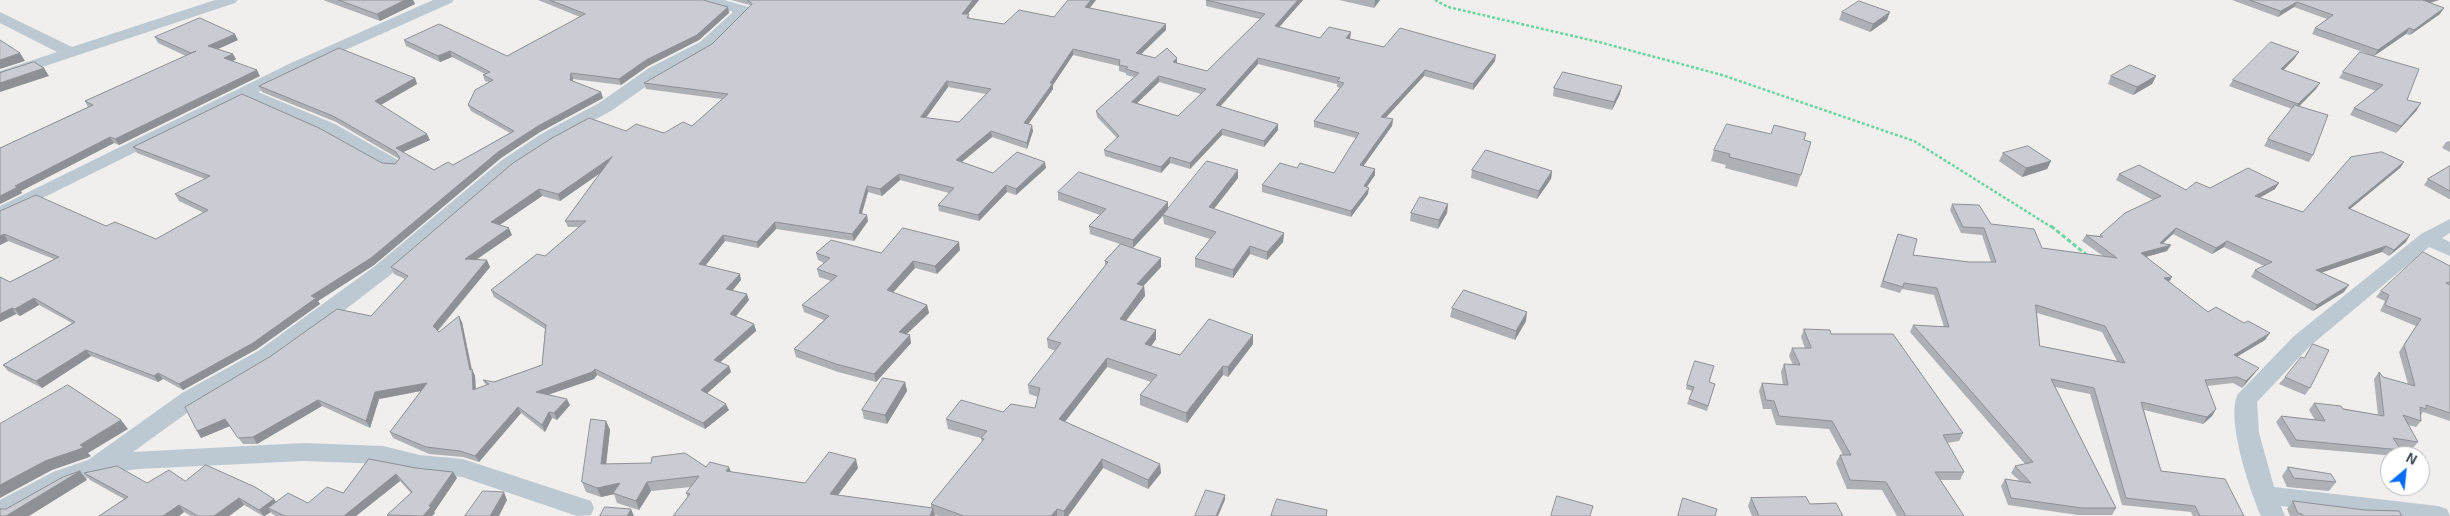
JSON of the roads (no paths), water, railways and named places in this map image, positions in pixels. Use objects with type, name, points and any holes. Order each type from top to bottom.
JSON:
[{"type":"street","points":[[0,76],[230,0]]},
{"type":"street","points":[[0,213],[348,42],[446,0]]},
{"type":"street","points":[[96,466],[190,399],[266,356],[308,326],[382,271],[508,164],[547,138],[604,107],[655,72],[706,45],[744,10],[707,0]]},
{"type":"street","points":[[0,17],[72,53]]},
{"type":"street","points":[[244,92],[329,128],[392,164]]},
{"type":"street","points":[[2438,516],[2268,506],[2247,433],[2246,400],[2302,340],[2428,238],[2450,225]]},
{"type":"street","points":[[2428,238],[2450,250]]},
{"type":"street","points":[[0,512],[61,478],[96,466],[138,460],[304,452],[383,456],[420,464],[463,468],[582,508]]}]
